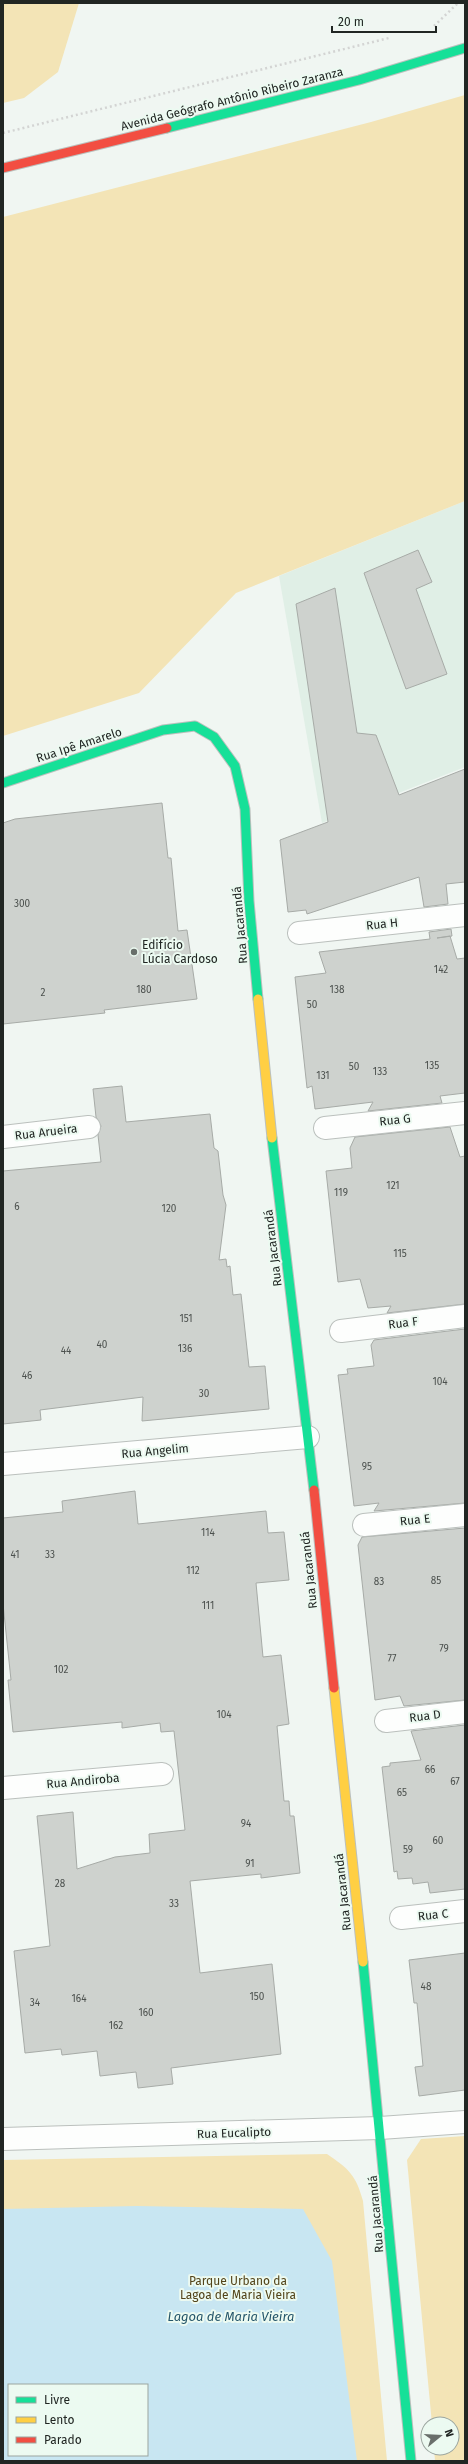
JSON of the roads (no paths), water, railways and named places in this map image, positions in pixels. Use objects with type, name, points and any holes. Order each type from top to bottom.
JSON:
[{"type":"street","name":"Avenida Geógrafo Antônio Ribeiro Zaranza","points":[[3,168],[359,80],[465,48]]},
{"type":"street","name":"Rua Jacarandá","points":[[163,730],[195,726],[214,736],[235,766],[245,809],[250,901],[264,1070],[308,1437],[380,2128],[411,2461]]},
{"type":"street","name":"Rua Ipê Amarelo","points":[[3,783],[163,730]]},
{"type":"street","name":"Rua H","points":[[299,933],[465,915]]},
{"type":"street","name":"Rua G","points":[[325,1128],[465,1113]]},
{"type":"street","name":"Rua Arueira","points":[[3,1137],[89,1127]]},
{"type":"street","name":"Rua F","points":[[341,1331],[465,1316]]},
{"type":"street","name":"Rua Angelim","points":[[3,1464],[308,1437]]},
{"type":"street","name":"Rua E","points":[[364,1526],[465,1515]]},
{"type":"street","name":"Rua D","points":[[386,1721],[465,1712]]},
{"type":"street","name":"Rua Andiroba","points":[[3,1788],[162,1774]]},
{"type":"street","name":"Rua C","points":[[401,1918],[465,1911]]},
{"type":"street","name":"Rua Eucalipto","points":[[3,2139],[380,2128],[465,2122]]},
{"type":"water","name":"Lagoa de Maria Vieira","points":[[137,2206],[303,2209],[332,2261],[357,2461],[3,2461],[3,2209]]},
{"type":"place","name":"Edifício Lúcia Cardoso","points":[[134,952]]},
{"type":"park label","name":"Parque Urbano da Lagoa de Maria Vieira","points":[[238,2288]]}]
